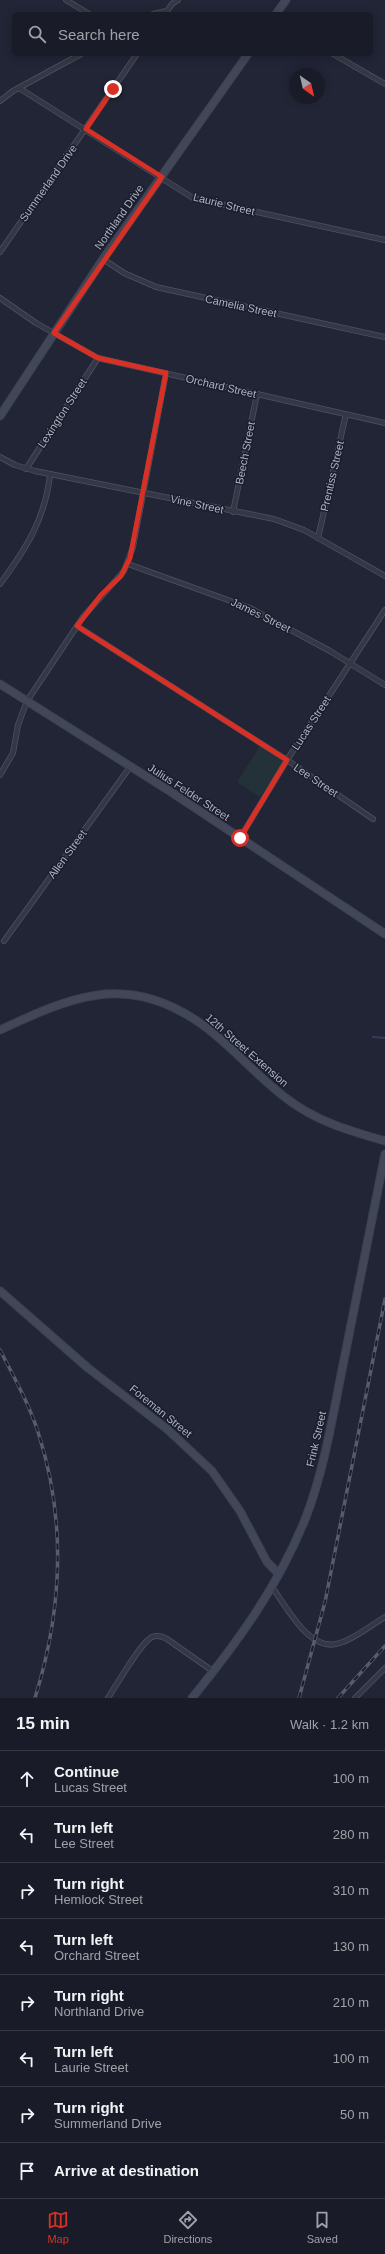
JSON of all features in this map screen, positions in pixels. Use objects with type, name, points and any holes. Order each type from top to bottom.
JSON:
[{"type":"street","points":[[66,0],[86,12]]},
{"type":"street","points":[[166,12],[172,4],[178,0]]},
{"type":"street","points":[[277,12],[286,0]]},
{"type":"street","points":[[0,101],[19,88],[76,56]]},
{"type":"street","name":"Summerland Drive","points":[[0,252],[136,56]]},
{"type":"street","name":"Northland Drive","points":[[0,416],[103,259],[247,56]]},
{"type":"street","points":[[336,56],[385,84]]},
{"type":"street","name":"Laurie Street","points":[[19,88],[187,194],[205,202],[385,240]]},
{"type":"street","name":"Camelia Street","points":[[103,259],[124,273],[150,285],[385,338]]},
{"type":"street","name":"Orchard Street","points":[[0,298],[54,333],[98,358],[385,423]]},
{"type":"street","name":"Lexington Street","points":[[26,469],[98,358]]},
{"type":"street","points":[[0,775],[13,753],[18,725],[27,701],[77,626],[101,595],[121,576],[128,564],[166,373]]},
{"type":"street","name":"Beech Street","points":[[233,512],[257,394]]},
{"type":"street","name":"Prentiss Street","points":[[318,538],[346,414]]},
{"type":"street","name":"Vine Street","points":[[0,456],[26,469],[50,475],[274,519],[304,530],[385,576]]},
{"type":"street","points":[[0,584],[32,538],[46,501],[50,475]]},
{"type":"street","name":"James Street","points":[[128,564],[250,608],[351,664],[385,685]]},
{"type":"street","name":"Lucas Street","points":[[240,838],[287,760],[385,610]]},
{"type":"street","name":"Lee Street","points":[[77,626],[287,760],[373,819]]},
{"type":"street","name":"Julius Felder Street","points":[[0,684],[240,838],[385,934]]},
{"type":"street","name":"Allen Street","points":[[4,941],[130,767]]},
{"type":"street","name":"12th Street Extension","points":[[0,1030],[70,1000],[113,993],[129,994],[161,1003],[194,1019],[286,1098],[317,1118],[340,1128],[385,1141]]},
{"type":"street","name":"Frink Street","points":[[192,1698],[214,1672],[249,1625],[279,1574],[306,1517],[326,1453],[385,1154]]},
{"type":"street","name":"Foreman Street","points":[[0,1291],[88,1368],[167,1429],[212,1471],[234,1500],[267,1562],[279,1574]]},
{"type":"street","points":[[272,1587],[306,1632],[315,1641],[323,1645],[334,1645],[344,1642],[385,1617]]},
{"type":"street","points":[[108,1698],[143,1644],[157,1636],[167,1639],[214,1672]]},
{"type":"street","points":[[355,1698],[385,1668]]},
{"type":"shaded area","points":[[260,746],[284,762],[260,797],[237,782]]},
{"type":"waterway","points":[[373,1037],[385,1038]]},
{"type":"railway","points":[[299,1698],[325,1602],[385,1299]]},
{"type":"railway","points":[[0,1350],[21,1391],[38,1432],[54,1499],[58,1566],[55,1599],[51,1632],[35,1698]]},
{"type":"railway","points":[[338,1698],[385,1646]]},
{"type":"route","points":[[113,89],[86,129],[162,177],[103,259],[54,333],[87,354],[98,358],[166,373],[133,547],[128,564],[121,576],[101,595],[77,626],[287,760],[240,838]]}]
